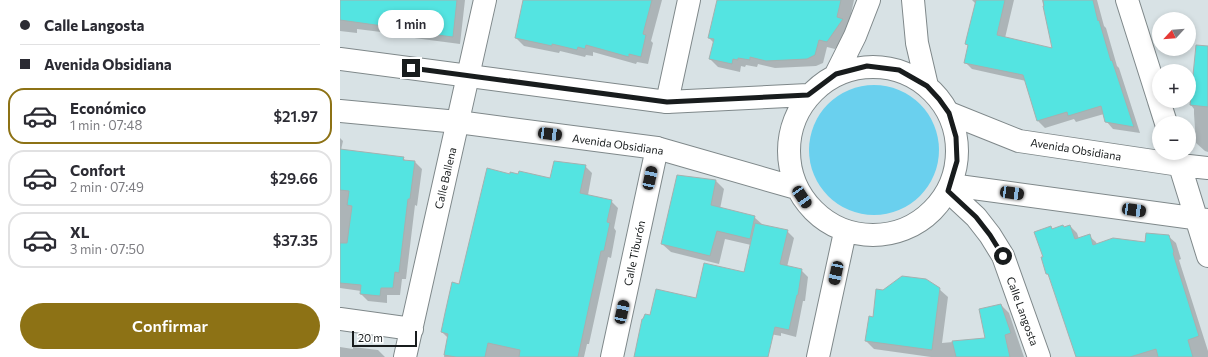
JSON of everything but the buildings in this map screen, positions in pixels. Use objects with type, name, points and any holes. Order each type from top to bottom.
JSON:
[{"type":"street","name":"Calle Ballena","points":[[405,357],[485,0]]},
{"type":"street","points":[[667,102],[689,0]]},
{"type":"street","points":[[836,74],[855,36],[869,0]]},
{"type":"street","points":[[913,0],[917,43],[927,86]]},
{"type":"street","points":[[1127,0],[1152,79]]},
{"type":"street","points":[[340,59],[667,102],[808,95]]},
{"type":"street","points":[[867,66],[899,70],[927,86],[949,113],[956,137],[957,161],[949,188],[934,210],[915,225],[893,234],[869,236],[845,232],[825,222],[809,207],[796,188],[789,165],[789,140],[795,116],[808,95],[836,74],[867,66]]},
{"type":"street","name":"Avenida Obsidiana","points":[[340,111],[458,122],[657,148],[796,188]]},
{"type":"street","name":"Avenida Obsidiana","points":[[949,113],[1020,141],[1152,156]]},
{"type":"street","name":"Calle Tiburón","points":[[612,357],[657,148]]},
{"type":"street","points":[[1178,160],[1202,219],[1208,256]]},
{"type":"street","name":"Avenida Obsidiana","points":[[1181,160],[1208,168]]},
{"type":"street","points":[[949,188],[1202,219]]},
{"type":"street","name":"Calle Langosta","points":[[949,188],[976,217],[990,235],[1003,256],[1039,357]]},
{"type":"street","points":[[818,357],[845,232]]},
{"type":"street","points":[[340,319],[412,328]]},
{"type":"shaded area","points":[[874,85],[887,86],[899,90],[920,104],[934,125],[938,137],[938,163],[934,175],[920,196],[899,210],[887,214],[874,215],[861,214],[849,210],[828,196],[814,175],[810,163],[809,150],[810,137],[814,125],[828,104],[849,90],[861,86]]},
{"type":"route","points":[[411,68],[667,102],[808,95],[836,74],[867,66],[899,70],[927,86],[949,113],[956,137],[957,161],[948,191],[976,217],[990,235],[1003,256]]}]
